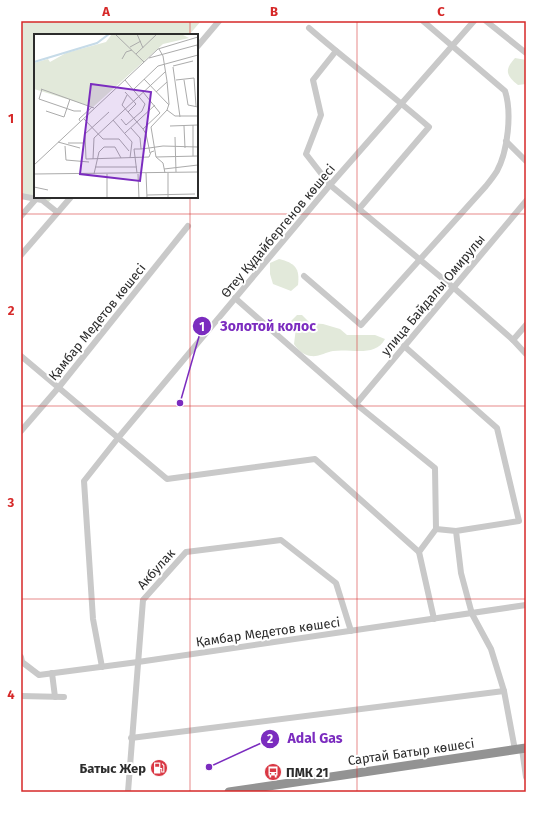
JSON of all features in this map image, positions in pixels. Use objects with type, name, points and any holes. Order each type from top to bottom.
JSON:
[{"type":"highway","name":"Сартай Батыр көшесі","points":[[230,792],[521,749]]},
{"type":"street","points":[[198,46],[219,21]]},
{"type":"street","points":[[304,276],[361,324],[486,186],[497,170],[504,152],[506,141],[508,99],[505,91],[453,45],[423,21]]},
{"type":"street","name":"Өтеу Құдайбергенов көшесі","points":[[102,667],[93,619],[84,481],[118,438],[330,185],[474,21]]},
{"type":"street","points":[[486,21],[526,53]]},
{"type":"street","points":[[309,28],[429,127],[359,209]]},
{"type":"street","points":[[336,51],[313,80],[321,115],[306,154],[330,185],[454,288],[513,340],[526,354]]},
{"type":"street","points":[[506,141],[526,162]]},
{"type":"street","points":[[21,196],[42,200],[57,212]]},
{"type":"street","points":[[21,255],[70,198]]},
{"type":"street","points":[[21,216],[36,199]]},
{"type":"street","name":"улица Байдалы Омирулы","points":[[356,404],[526,201]]},
{"type":"street","name":"Қамбар Медетов көшесі","points":[[21,431],[188,226]]},
{"type":"street","points":[[235,298],[356,404],[435,468],[436,529],[419,552]]},
{"type":"street","points":[[513,340],[526,325]]},
{"type":"street","points":[[404,346],[497,428],[519,521]]},
{"type":"street","points":[[21,356],[167,479],[315,459],[419,552],[434,619]]},
{"type":"street","points":[[436,529],[456,531],[526,520]]},
{"type":"street","points":[[456,531],[461,573],[472,614],[491,649],[521,749],[526,777]]},
{"type":"street","name":"Акбулак","points":[[128,792],[143,600],[186,552],[281,540],[336,582],[351,631]]},
{"type":"street","name":"Қамбар Медетов көшесі","points":[[21,657],[22,662],[39,675],[472,614],[526,605]]},
{"type":"street","points":[[52,673],[55,697]]},
{"type":"street","points":[[132,738],[504,691]]},
{"type":"street","points":[[21,696],[64,697]]},
{"type":"green space","points":[[21,21],[201,21],[190,34],[34,34],[34,198],[52,198],[47,204],[21,196]]},
{"type":"green space","points":[[515,58],[526,60],[526,84],[518,85],[509,75],[509,65]]},
{"type":"green space","points":[[279,259],[289,262],[297,270],[298,285],[291,291],[273,284],[270,274],[270,263]]},
{"type":"green space","points":[[297,315],[302,315],[310,323],[323,324],[340,329],[347,335],[375,335],[385,339],[381,345],[369,350],[340,350],[317,356],[306,355],[294,344],[296,328],[291,321]]},
{"type":"place","name":"Золотой колос","points":[[180,403]]},
{"type":"place","name":"Adal Gas","points":[[209,767]]},
{"type":"place","name":"Батыс Жер","points":[[159,768]]},
{"type":"place","name":"ПМК 21","points":[[273,772]]}]
